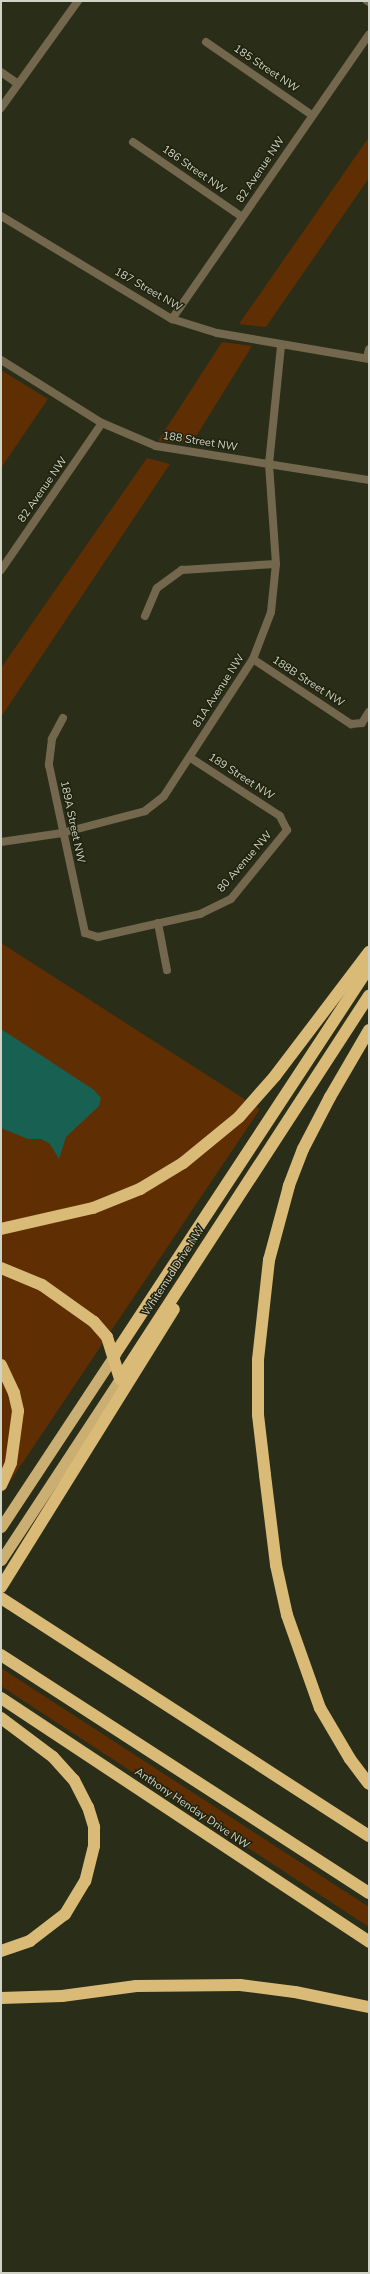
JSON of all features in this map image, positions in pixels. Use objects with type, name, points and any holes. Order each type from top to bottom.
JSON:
[{"type":"highway","points":[[1,1229],[93,1208],[140,1189],[183,1163],[239,1117],[279,1070],[369,952]]},
{"type":"highway","name":"Whitemud Drive NW","points":[[1,1527],[369,967]]},
{"type":"highway","name":"Whitemud Drive NW","points":[[1,1560],[369,996]]},
{"type":"highway","points":[[369,1030],[330,1097],[289,1186],[269,1260],[258,1360],[258,1415],[276,1565],[287,1615],[320,1708],[350,1759],[369,1784]]},
{"type":"highway","points":[[1,1587],[172,1314],[213,1235]]},
{"type":"highway","points":[[1,1268],[17,1273],[65,1299],[94,1322],[107,1337],[115,1354],[120,1379]]},
{"type":"highway","points":[[1,1365],[14,1393],[18,1411],[11,1463],[1,1485]]},
{"type":"highway","points":[[1,1598],[369,1836]]},
{"type":"highway","points":[[1,1655],[369,1893]]},
{"type":"highway","name":"Anthony Henday Drive NW","points":[[1,1698],[369,1942]]},
{"type":"highway","points":[[1,1718],[53,1758],[74,1780],[88,1807],[94,1827],[94,1846],[85,1882],[65,1914],[30,1941],[1,1951]]},
{"type":"highway","points":[[1,1998],[25,1999],[136,1986],[240,1985],[295,1992],[369,2007]]},
{"type":"highway","points":[[1,1994],[25,1999]]},
{"type":"street","points":[[1,108],[17,83],[78,1]]},
{"type":"street","name":"82 Avenue NW","points":[[172,319],[312,115],[369,35]]},
{"type":"street","name":"185 Street NW","points":[[206,42],[312,115]]},
{"type":"street","points":[[1,72],[17,83]]},
{"type":"street","name":"186 Street NW","points":[[133,142],[242,217]]},
{"type":"street","name":"187 Street NW","points":[[1,216],[172,319],[217,333],[281,346],[368,358]]},
{"type":"street","name":"81A Avenue NW","points":[[1,842],[62,833],[144,811],[164,796],[253,659],[272,612],[276,564],[269,464],[281,346]]},
{"type":"street","points":[[368,358],[369,349]]},
{"type":"street","name":"188 Street NW","points":[[1,360],[102,423],[156,446],[369,480]]},
{"type":"street","name":"82 Avenue NW","points":[[1,570],[102,423]]},
{"type":"street","points":[[145,616],[157,588],[182,570],[276,564]]},
{"type":"street","name":"188B Street NW","points":[[253,659],[351,724],[362,723],[369,712]]},
{"type":"street","name":"189A Street NW","points":[[63,718],[52,739],[49,765],[62,833],[85,933]]},
{"type":"street","name":"189 Street NW","points":[[189,757],[280,816]]},
{"type":"street","name":"80 Avenue NW","points":[[85,933],[98,937],[200,914],[231,899],[287,830],[280,816]]},
{"type":"street","points":[[158,923],[167,970]]},
{"type":"shaded area","points":[[369,137],[369,178],[266,327],[239,324]]},
{"type":"shaded area","points":[[222,342],[252,346],[192,443],[158,441]]},
{"type":"shaded area","points":[[1,370],[48,399],[1,468]]},
{"type":"shaded area","points":[[147,458],[170,464],[1,717],[1,668]]},
{"type":"shaded area","points":[[1,943],[260,1109],[1,1495]]},
{"type":"shaded area","points":[[1,1668],[369,1907],[369,1927],[1,1686]]},
{"type":"water","points":[[1,1029],[94,1090],[101,1098],[99,1106],[66,1137],[59,1159],[50,1144],[41,1139],[28,1139],[1,1128]]}]
